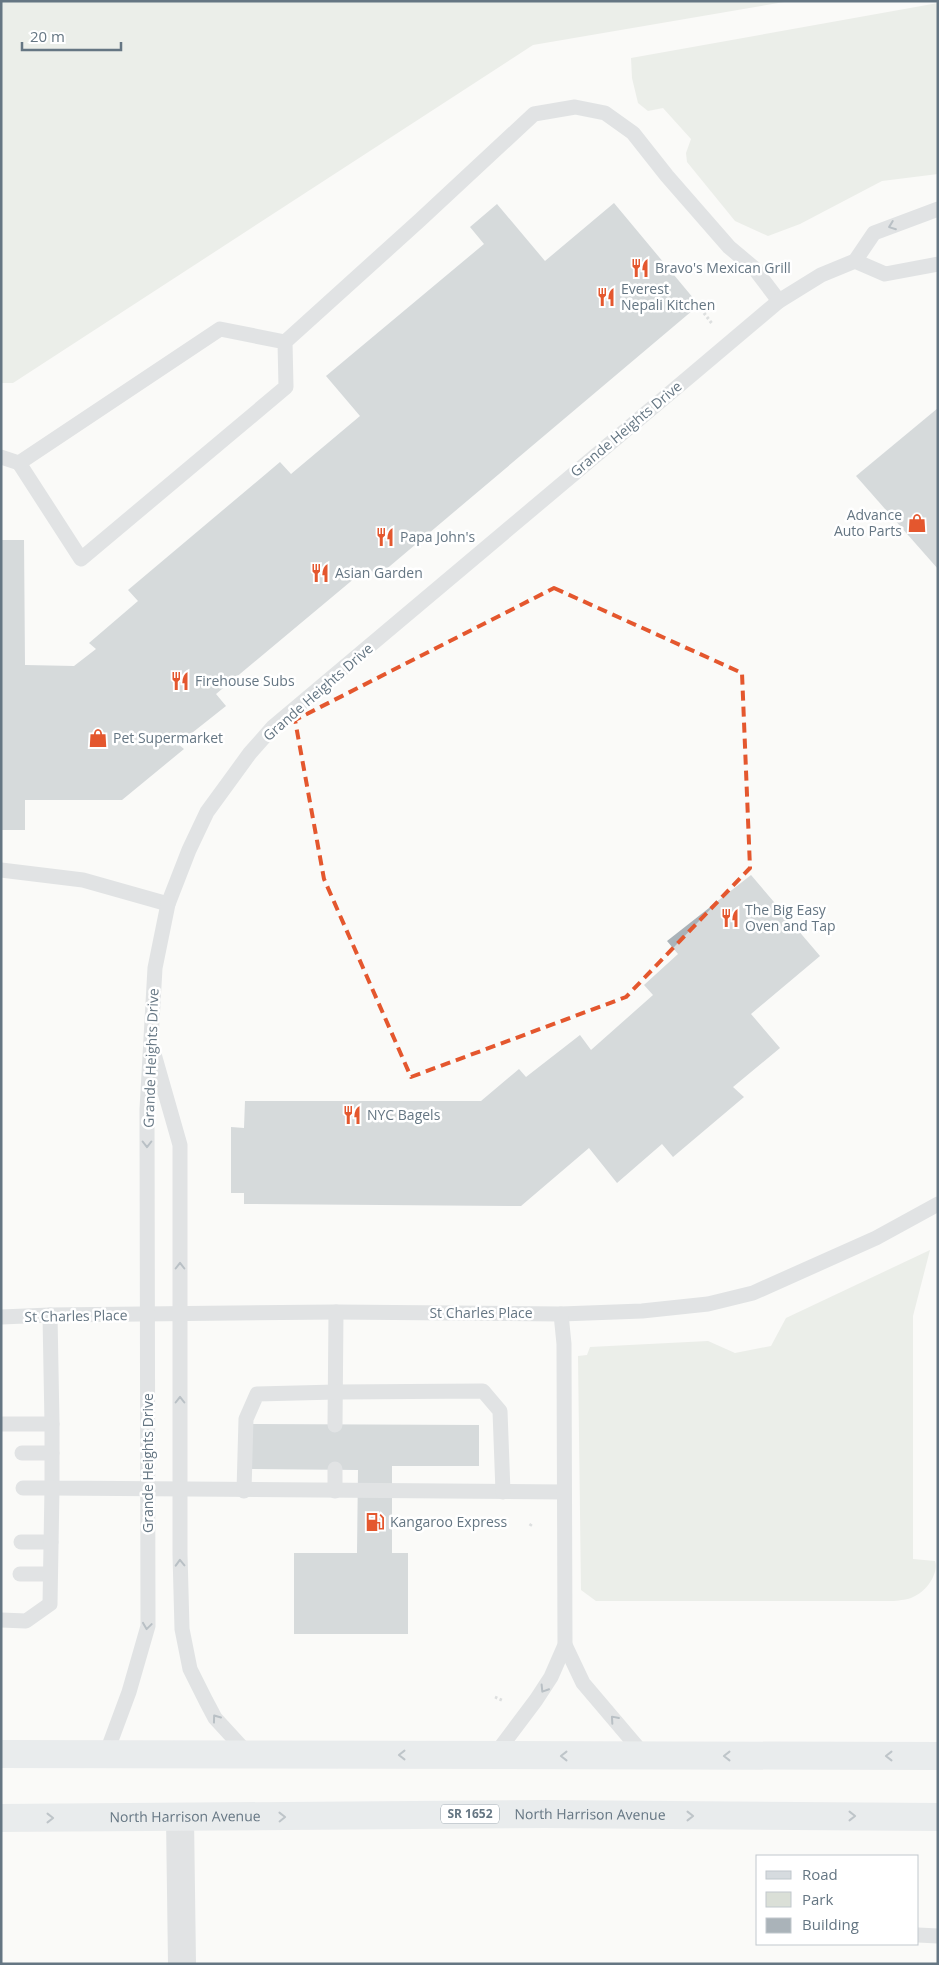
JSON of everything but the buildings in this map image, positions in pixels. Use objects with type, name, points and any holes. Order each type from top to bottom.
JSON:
[{"type":"main road","points":[[1,1754],[938,1756]]},
{"type":"main road","name":"North Harrison Avenue","points":[[1,1818],[545,1814],[938,1817]]},
{"type":"street","points":[[180,1818],[182,1964]]},
{"type":"lane","points":[[1,457],[19,463],[81,559],[286,387],[285,342],[534,114],[576,107],[605,114],[633,133],[667,176],[729,247],[754,268],[779,301]]},
{"type":"lane","points":[[938,209],[874,233],[855,261],[885,274],[938,264]]},
{"type":"lane","name":"Grande Heights Drive","points":[[106,1754],[129,1692],[148,1626],[147,1109],[155,968],[168,904],[189,850],[207,812],[250,753],[273,727],[779,301],[821,275],[855,261]]},
{"type":"lane","points":[[19,463],[220,329],[285,342]]},
{"type":"lane","points":[[1,870],[83,880],[168,904]]},
{"type":"lane","points":[[151,1043],[180,1144],[182,1629],[190,1669],[215,1718],[248,1754]]},
{"type":"lane","name":"St Charles Place","points":[[1,1317],[336,1312],[561,1314],[642,1310],[708,1304],[753,1293],[876,1238],[938,1204]]},
{"type":"lane","points":[[335,1425],[336,1312]]},
{"type":"lane","points":[[494,1756],[551,1677],[565,1645],[564,1344],[561,1314]]},
{"type":"lane","points":[[1,1620],[26,1621],[50,1604],[52,1424],[50,1315]]},
{"type":"lane","points":[[244,1491],[246,1419],[257,1394],[483,1391],[500,1411],[503,1492]]},
{"type":"lane","points":[[1,1424],[52,1424]]},
{"type":"lane","points":[[22,1453],[52,1452]]},
{"type":"lane","points":[[334,1470],[335,1491]]},
{"type":"lane","points":[[22,1488],[564,1492]]},
{"type":"lane","points":[[21,1542],[51,1542]]},
{"type":"lane","points":[[20,1574],[50,1574]]},
{"type":"lane","points":[[565,1645],[583,1682],[645,1756]]},
{"type":"lane","points":[[919,1935],[938,1936]]},
{"type":"path","points":[[704,313],[717,329]]},
{"type":"path","points":[[495,1697],[504,1701]]},
{"type":"highlighted area","points":[[554,588],[742,673],[750,868],[626,997],[411,1077],[324,879],[295,720]]},
{"type":"green space","points":[[1,1],[790,1],[533,45],[13,383],[1,383]]},
{"type":"green space","points":[[938,3],[938,174],[882,181],[800,224],[768,236],[735,221],[687,162],[686,153],[691,139],[663,108],[648,111],[638,103],[632,78],[631,58]]},
{"type":"green space","points":[[930,1250],[913,1316],[913,1559],[935,1561],[935,1571],[927,1587],[911,1598],[894,1601],[596,1601],[581,1590],[578,1356],[587,1355],[590,1347],[708,1341],[735,1353],[771,1346],[786,1318]]},
{"type":"place","name":"Bravo's Mexican Grill","points":[[640,268]]},
{"type":"place","name":"Everest Nepali Kitchen","points":[[606,297]]},
{"type":"place","name":"Advance Auto Parts","points":[[917,523]]},
{"type":"place","name":"Papa John's","points":[[385,537]]},
{"type":"place","name":"Asian Garden","points":[[320,573]]},
{"type":"place","name":"Firehouse Subs","points":[[180,681]]},
{"type":"place","name":"Pet Supermarket","points":[[98,738]]},
{"type":"place","name":"The Big Easy Oven and Tap","points":[[730,918]]},
{"type":"place","name":"NYC Bagels","points":[[352,1115]]},
{"type":"place","name":"Kangaroo Express","points":[[375,1522]]}]
